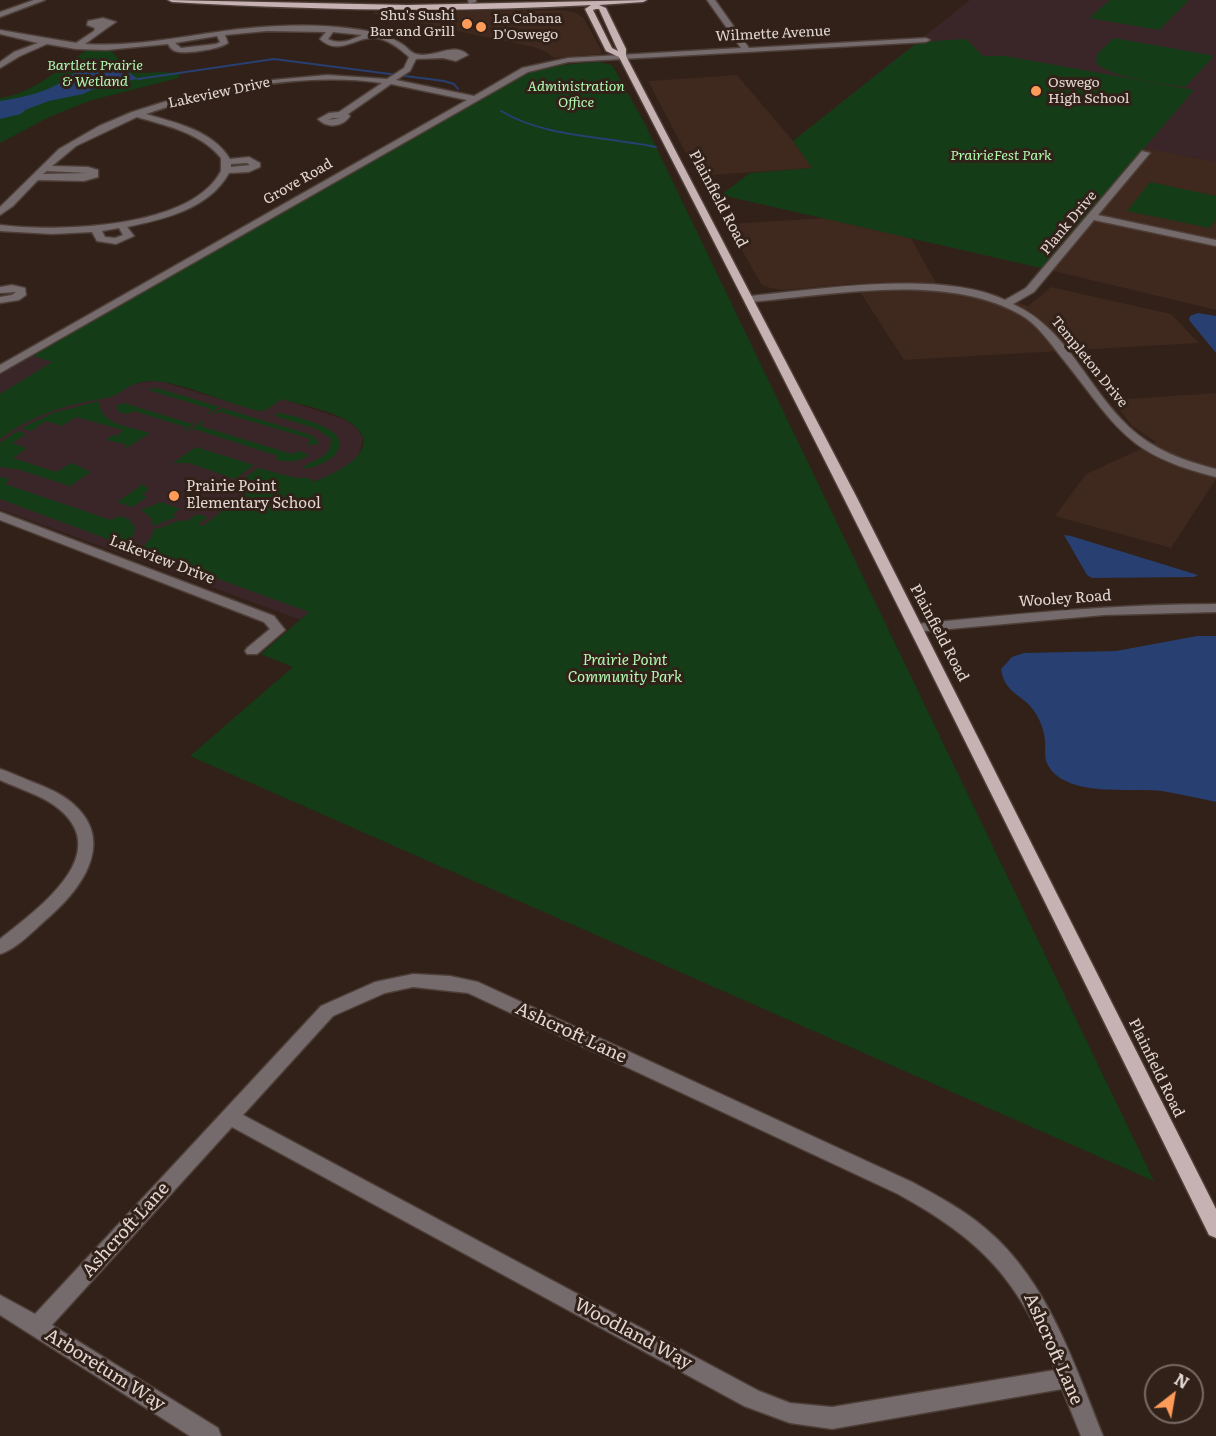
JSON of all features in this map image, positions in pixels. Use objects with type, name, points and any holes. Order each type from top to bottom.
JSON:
[{"type":"main road","points":[[172,0],[330,7],[531,2],[573,9],[594,19]]},
{"type":"main road","points":[[254,0],[379,3],[472,1],[594,3],[641,0]]},
{"type":"main road","points":[[608,19],[613,8],[641,0]]},
{"type":"main road","points":[[594,3],[589,9],[594,19]]},
{"type":"main road","name":"Plainfield Road","points":[[594,3],[603,8],[622,49],[622,56],[751,299],[966,724],[1216,1229]]},
{"type":"main road","name":"Plainfield Road","points":[[594,19],[609,49],[622,56]]},
{"type":"street","points":[[0,15],[41,0]]},
{"type":"street","points":[[711,0],[746,50]]},
{"type":"street","points":[[76,47],[97,32],[99,27]]},
{"type":"street","points":[[0,32],[44,43],[76,47],[122,47],[268,29],[331,30],[370,34],[399,45],[413,57],[443,56]]},
{"type":"street","points":[[331,30],[324,39],[331,44],[346,44],[370,34]]},
{"type":"street","points":[[170,42],[179,50],[218,46],[224,43],[223,33]]},
{"type":"street","name":"Wilmette Avenue","points":[[622,56],[926,40]]},
{"type":"street","points":[[0,66],[17,54],[44,43]]},
{"type":"street","name":"Grove Road","points":[[0,370],[516,74],[536,66],[568,60],[622,56]]},
{"type":"street","points":[[341,115],[407,69],[413,57]]},
{"type":"street","name":"Lakeview Drive","points":[[0,212],[13,202],[43,168],[75,142],[138,114],[174,102],[279,80],[332,77],[396,77],[472,98]]},
{"type":"street","points":[[0,228],[36,232],[96,229],[101,238],[116,241],[129,236],[123,226],[156,217],[186,205],[207,194],[218,183],[226,166],[220,151],[208,141],[138,114]]},
{"type":"street","name":"Plank Drive","points":[[1007,303],[1029,290],[1145,153]]},
{"type":"street","points":[[35,177],[84,178],[95,175],[95,172],[88,170],[43,168]]},
{"type":"street","points":[[1092,217],[1216,243]]},
{"type":"street","points":[[0,290],[12,288],[21,290],[21,295],[0,300]]},
{"type":"street","name":"Templeton Drive","points":[[751,299],[912,288],[967,292],[1007,303],[1042,326],[1132,436],[1179,462],[1216,473]]},
{"type":"street","name":"Lakeview Drive","points":[[0,516],[269,619],[278,630],[252,651]]},
{"type":"street","name":"Wooley Road","points":[[916,628],[1179,607],[1216,608]]},
{"type":"street","points":[[0,774],[59,802],[74,814],[84,831],[87,849],[82,870],[63,894],[0,948]]},
{"type":"street","name":"Ashcroft Lane","points":[[37,1327],[327,1011],[380,986],[440,980],[472,987],[905,1188],[948,1212],[987,1242],[1021,1280],[1046,1326],[1092,1436]]},
{"type":"street","name":"Woodland Way","points":[[230,1117],[752,1399],[790,1413],[832,1418],[1068,1377]]},
{"type":"street","name":"Arboretum Way","points":[[0,1304],[210,1436]]},
{"type":"shaded area","name":"PrairieFest Park","points":[[970,0],[1216,0],[1216,162],[1143,148],[1041,268],[721,195],[750,173],[812,168],[793,141]]},
{"type":"shaded area","points":[[560,10],[575,12],[584,18],[602,52],[600,54],[554,58],[534,47],[374,14],[374,12]]},
{"type":"shaded area","points":[[737,75],[813,168],[698,176],[648,81]]},
{"type":"shaded area","points":[[1144,147],[1216,162],[1216,310],[1041,268]]},
{"type":"shaded area","points":[[825,218],[911,238],[936,283],[977,289],[1028,306],[1051,287],[1171,314],[1199,343],[904,360],[855,284],[782,290],[766,287],[761,284],[727,224]]},
{"type":"shaded area","name":"Prairie Point Elementary School","points":[[31,355],[129,385],[152,381],[163,382],[259,411],[266,410],[282,399],[343,419],[356,427],[363,438],[359,454],[349,465],[338,472],[309,483],[419,519],[301,620],[0,509],[0,373]]},
{"type":"shaded area","points":[[1216,393],[1216,479],[1171,548],[1055,516],[1086,474],[1156,442],[1132,426],[1112,400]]},
{"type":"green space","points":[[1110,0],[1189,0],[1159,30],[1089,18]]},
{"type":"green space","points":[[1114,38],[1213,57],[1185,87],[1138,80],[1114,73],[1096,63],[1097,54]]},
{"type":"green space","name":"PrairieFest Park","points":[[966,39],[983,56],[1005,56],[1194,90],[1041,268],[721,195],[750,173],[812,168],[793,141],[918,42]]},
{"type":"green space","name":"Bartlett Prairie & Wetland","points":[[89,49],[110,49],[128,68],[142,73],[180,74],[178,78],[89,101],[49,117],[0,143],[0,98],[25,91],[36,85]]},
{"type":"green space","name":"Prairie Point Community Park","points":[[599,62],[612,65],[644,122],[1154,1181],[190,756],[293,667],[261,654],[309,612],[150,554],[154,550],[143,547],[151,538],[154,529],[183,520],[187,521],[197,514],[208,517],[198,524],[203,526],[252,488],[250,486],[240,493],[230,490],[240,483],[243,484],[243,479],[258,468],[296,478],[309,478],[313,482],[332,474],[353,460],[360,452],[363,443],[361,434],[352,424],[327,412],[282,399],[266,410],[259,411],[177,385],[145,381],[132,385],[111,397],[78,404],[37,417],[0,439],[0,394],[52,362],[31,355],[519,77],[568,64]]},
{"type":"green space","points":[[1150,182],[1216,196],[1216,219],[1210,228],[1127,211]]},
{"type":"green space","points":[[154,388],[220,407],[207,414],[211,409],[148,390]]},
{"type":"green space","points":[[99,401],[104,415],[110,420],[150,433],[125,449],[125,444],[106,440],[113,435],[117,436],[123,430],[76,417],[62,426],[46,421],[31,431],[22,428],[53,413]]},
{"type":"green space","points":[[124,403],[192,424],[200,420],[182,432],[186,427],[134,411],[127,414],[119,412],[116,406]]},
{"type":"green space","points":[[222,408],[308,434],[315,437],[319,444],[309,445],[307,444],[311,439],[220,412],[211,415]]},
{"type":"green space","points":[[276,413],[318,424],[333,432],[340,443],[339,449],[335,455],[322,464],[302,468],[325,455],[331,439],[317,429],[275,416]]},
{"type":"green space","points":[[203,421],[205,422],[200,426],[292,454],[299,451],[309,455],[297,460],[279,460],[275,459],[278,456],[194,429],[185,433]]},
{"type":"green space","points":[[17,431],[26,434],[12,443],[27,448],[13,458],[56,472],[72,463],[91,472],[70,486],[17,469],[0,467],[0,443]]},
{"type":"green space","points":[[196,447],[254,465],[235,479],[189,463],[173,463]]},
{"type":"green space","points":[[0,477],[10,479],[5,484],[111,520],[119,516],[129,519],[135,528],[133,536],[124,545],[0,499]]},
{"type":"green space","points":[[143,484],[149,490],[142,495],[147,497],[132,507],[117,502]]},
{"type":"green space","points":[[161,502],[180,509],[173,514],[176,517],[154,526],[150,517],[141,510]]},
{"type":"water","points":[[102,58],[111,60],[138,79],[102,85],[83,94],[49,101],[25,110],[21,114],[0,119],[0,101],[49,88],[62,82],[89,63]]},
{"type":"water","points":[[1198,313],[1216,316],[1216,353],[1189,320],[1190,316]]},
{"type":"water","points":[[1064,535],[1198,575],[1194,577],[1092,578],[1087,575]]},
{"type":"water","points":[[1197,636],[1216,636],[1216,802],[1162,791],[1085,787],[1058,777],[1046,760],[1045,737],[1038,717],[1032,707],[1007,685],[1001,669],[1012,657],[1024,653],[1116,651]]},
{"type":"waterway","points":[[138,79],[274,59],[444,81],[454,84],[458,89]]},
{"type":"waterway","points":[[501,111],[519,120],[557,131],[656,147]]},
{"type":"place","name":"Shu's Sushi Bar and Grill","points":[[467,24]]},
{"type":"place","name":"La Cabana D'Oswego","points":[[481,27]]},
{"type":"place","name":"Oswego High School","points":[[1036,91]]},
{"type":"place","name":"Prairie Point Elementary School","points":[[174,496]]},
{"type":"park label","name":"Administration Office","points":[[576,96]]}]
